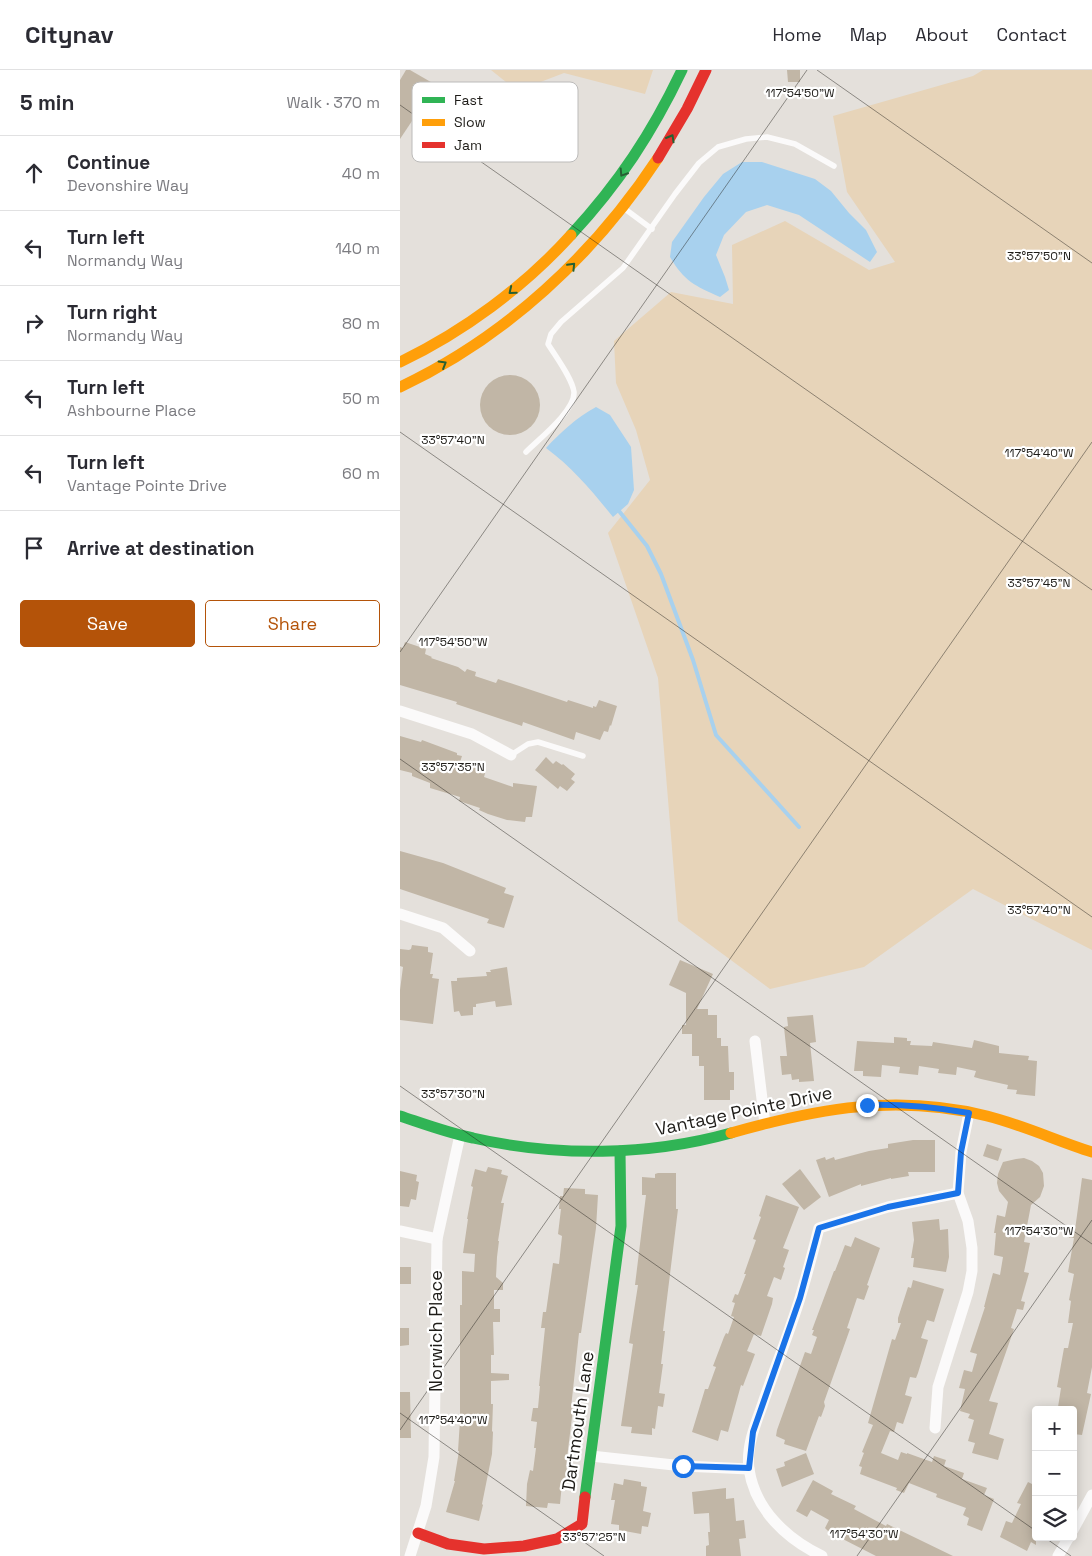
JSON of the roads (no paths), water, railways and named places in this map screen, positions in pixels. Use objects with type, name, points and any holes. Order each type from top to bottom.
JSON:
[{"type":"street","points":[[400,362],[448,336],[493,306],[540,268],[570,238],[617,182],[651,130],[682,70]]},
{"type":"street","points":[[400,386],[423,376],[467,350],[511,320],[558,280],[598,239],[638,191],[670,140],[706,70]]},
{"type":"street","points":[[400,711],[472,734],[511,755]]},
{"type":"street","points":[[400,914],[442,928],[470,950]]},
{"type":"street","points":[[755,1041],[765,1124]]},
{"type":"street","name":"Vantage Pointe Drive","points":[[400,1116],[460,1135],[524,1147],[587,1152],[620,1151],[702,1140],[822,1111],[867,1105],[900,1104],[934,1106],[998,1119],[1092,1152]]},
{"type":"street","points":[[935,1428],[938,1387],[968,1292],[972,1271],[972,1248],[968,1221],[958,1193],[961,1152],[969,1113]]},
{"type":"street","name":"Norwich Place","points":[[410,1556],[426,1506],[434,1457],[436,1239],[460,1135]]},
{"type":"street","name":"Dartmouth Lane","points":[[418,1533],[448,1544],[484,1549],[524,1546],[557,1539],[582,1524],[622,1226],[620,1151]]},
{"type":"street","points":[[822,1556],[803,1547],[782,1530],[765,1511],[754,1488],[749,1468],[753,1432],[800,1298],[819,1228],[888,1207],[958,1193]]},
{"type":"street","points":[[400,1231],[436,1239]]},
{"type":"street","points":[[592,1456],[683,1466],[749,1468]]},
{"type":"street","points":[[1077,1523],[1092,1495]]},
{"type":"street","points":[[1058,1556],[1067,1541]]},
{"type":"lane","points":[[526,452],[568,410],[574,394],[570,380],[548,344],[551,334],[561,322],[623,268],[699,163],[718,147],[746,138],[767,137],[795,144],[834,166]]},
{"type":"lane","points":[[624,208],[652,229]]},
{"type":"lane","points":[[511,755],[528,744],[538,742],[583,756]]},
{"type":"water","points":[[742,162],[762,162],[815,179],[831,191],[866,230],[877,252],[870,262],[799,215],[767,205],[746,212],[724,235],[716,255],[729,290],[720,297],[691,282],[680,272],[670,257],[672,242],[723,174]]},
{"type":"water","points":[[596,407],[610,415],[631,447],[634,490],[628,504],[613,517],[574,472],[546,448],[569,426]]},
{"type":"waterway","points":[[619,511],[647,546],[661,574],[693,660],[716,735],[799,827]]}]
